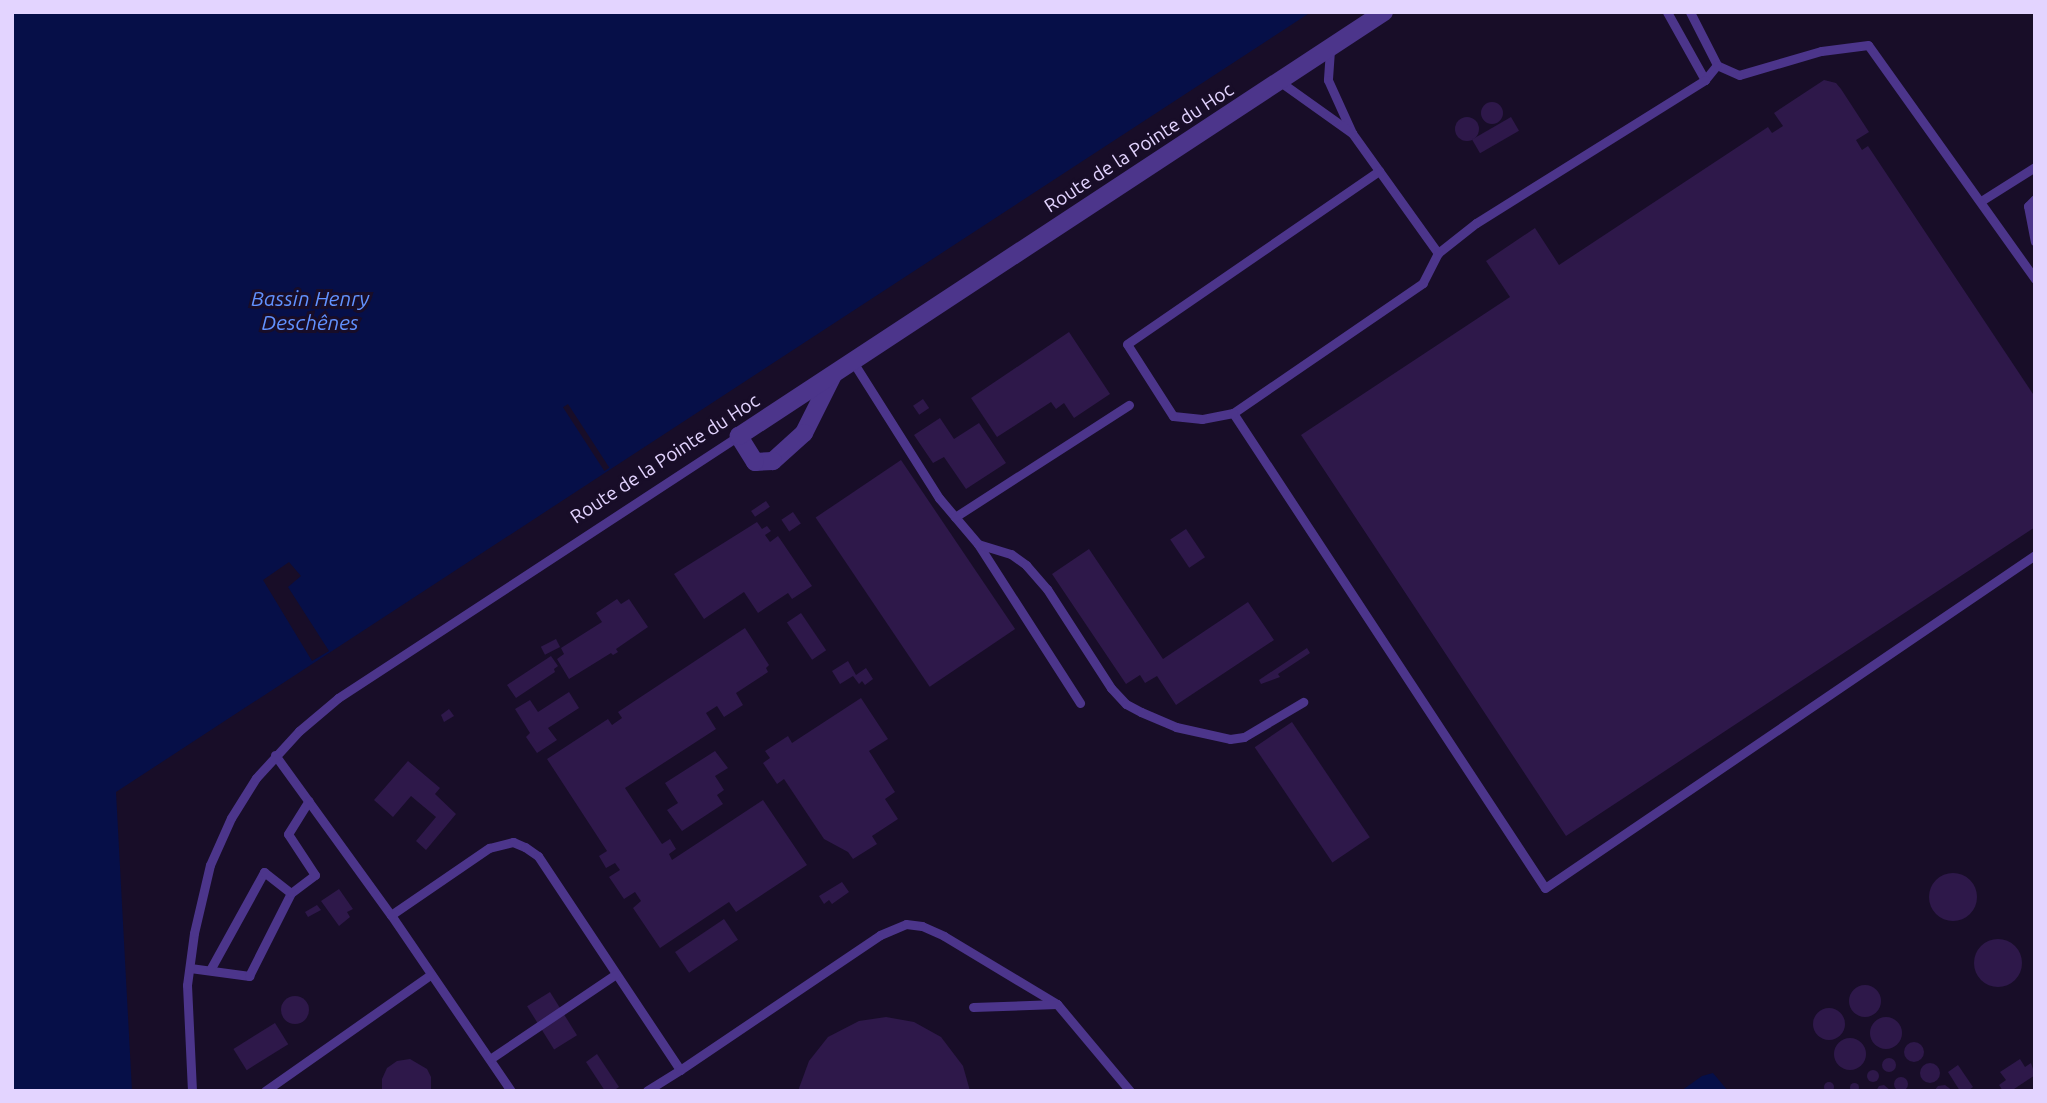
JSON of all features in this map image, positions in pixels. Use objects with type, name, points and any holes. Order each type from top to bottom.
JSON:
[{"type":"street","name":"Route de la Pointe du Hoc","points":[[739,436],[1384,12]]},
{"type":"street","points":[[739,436],[755,462],[773,461],[804,433],[833,375]]},
{"type":"lane","points":[[1667,12],[1706,80]]},
{"type":"lane","points":[[1690,12],[1717,65],[1739,75],[1821,51],[1868,45],[2035,279]]},
{"type":"lane","points":[[1330,48],[1328,80],[1352,134],[1438,253]]},
{"type":"lane","points":[[1379,171],[1128,344],[1174,415],[1202,419],[1233,413],[1423,282],[1438,253],[1476,223],[1706,80],[1717,65]]},
{"type":"lane","points":[[1279,81],[1352,134]]},
{"type":"lane","points":[[1980,201],[2035,167]]},
{"type":"lane","points":[[2035,199],[2028,206],[2035,241]]},
{"type":"lane","points":[[853,362],[939,499],[978,544],[1080,703]]},
{"type":"lane","points":[[955,517],[1129,405]]},
{"type":"lane","points":[[1233,413],[1545,888],[2035,555]]},
{"type":"lane","name":"Route de la Pointe du Hoc","points":[[192,1091],[187,985],[194,933],[210,865],[231,818],[256,778],[275,755],[338,698],[739,436]]},
{"type":"lane","points":[[978,544],[1012,554],[1026,565],[1047,589],[1111,688],[1126,704],[1141,712],[1176,727],[1230,739],[1244,737],[1303,702]]},
{"type":"lane","points":[[275,755],[391,915],[511,1091]]},
{"type":"lane","points":[[190,968],[249,976],[291,893],[315,875],[288,834],[309,801]]},
{"type":"lane","points":[[391,915],[489,848],[513,842],[538,856],[680,1070]]},
{"type":"lane","points":[[210,970],[264,872],[291,893]]},
{"type":"lane","points":[[647,1091],[880,935],[906,924],[922,926],[944,936],[1057,1004],[1130,1091]]},
{"type":"lane","points":[[489,1059],[616,974]]},
{"type":"lane","points":[[265,1091],[430,975]]},
{"type":"lane","points":[[973,1007],[1057,1004]]},
{"type":"water","name":"Bassin Henry Deschênes","points":[[12,12],[1311,12],[116,792],[132,1091],[12,1091]]},
{"type":"water","points":[[1713,1073],[1728,1091],[1681,1091],[1702,1076]]},
{"type":"pier","points":[[568,404],[609,468],[604,471],[563,407]]},
{"type":"pier","points":[[289,562],[301,576],[288,587],[329,651],[312,661],[263,580]]},
{"type":"building","points":[[1824,80],[1836,83],[1841,89],[1869,132],[1856,140],[1862,150],[1868,146],[2035,397],[2035,527],[1566,836],[1301,435],[1510,297],[1486,261],[1535,228],[1559,265],[1768,127],[1772,133],[1783,126],[1774,113]]},
{"type":"building","points":[[1492,102],[1500,105],[1503,113],[1500,121],[1492,124],[1484,121],[1481,113],[1484,105]]},
{"type":"building","points":[[1467,117],[1476,120],[1479,129],[1476,138],[1467,141],[1458,138],[1455,129],[1458,120]]},
{"type":"building","points":[[1511,117],[1519,131],[1480,153],[1472,140]]},
{"type":"building","points":[[1069,332],[1110,394],[1074,418],[1064,403],[1056,409],[1051,402],[997,437],[971,398]]},
{"type":"building","points":[[923,399],[929,408],[919,415],[913,406]]},
{"type":"building","points":[[940,418],[954,439],[979,423],[1006,463],[966,489],[944,457],[933,463],[914,435]]},
{"type":"building","points":[[901,460],[1015,629],[930,687],[816,518]]},
{"type":"building","points":[[766,501],[770,507],[755,517],[751,511]]},
{"type":"building","points":[[793,512],[801,524],[789,531],[781,520]]},
{"type":"building","points":[[757,522],[762,529],[767,526],[771,531],[765,535],[770,542],[778,536],[812,586],[792,599],[788,593],[758,613],[744,592],[704,619],[674,574]]},
{"type":"building","points":[[1186,529],[1205,557],[1189,568],[1170,540]]},
{"type":"building","points":[[1089,549],[1163,659],[1248,602],[1274,640],[1176,705],[1157,676],[1145,683],[1140,675],[1126,684],[1052,574]]},
{"type":"building","points":[[617,599],[621,604],[629,599],[648,627],[616,649],[618,652],[613,655],[611,653],[569,679],[557,659],[564,654],[561,648],[602,622],[596,613]]},
{"type":"building","points":[[801,613],[826,650],[812,660],[787,623]]},
{"type":"building","points":[[745,628],[769,665],[766,668],[768,672],[736,693],[743,705],[724,717],[717,706],[706,713],[716,729],[625,788],[662,844],[670,839],[676,849],[669,854],[672,860],[763,800],[807,865],[736,912],[729,902],[660,948],[633,908],[641,901],[635,892],[624,899],[609,877],[620,870],[615,863],[606,868],[599,856],[607,851],[547,759],[608,719],[612,725],[622,718],[618,712]]},
{"type":"building","points":[[556,639],[560,647],[545,655],[541,647]]},
{"type":"building","points":[[1307,648],[1310,653],[1278,674],[1280,677],[1261,684],[1259,680]]},
{"type":"building","points":[[551,656],[558,666],[554,669],[555,672],[516,698],[507,685]]},
{"type":"building","points":[[848,661],[856,675],[866,668],[873,679],[865,685],[862,681],[859,684],[853,676],[840,684],[832,671]]},
{"type":"building","points":[[569,692],[579,708],[548,728],[557,740],[537,753],[526,737],[530,733],[515,709],[530,700],[538,712]]},
{"type":"building","points":[[861,698],[888,739],[869,751],[895,792],[885,799],[898,819],[872,836],[877,844],[853,859],[848,852],[824,839],[784,779],[777,784],[763,763],[770,758],[765,751],[788,736],[792,743]]},
{"type":"building","points":[[449,709],[454,716],[444,722],[441,715]]},
{"type":"building","points":[[1292,722],[1370,837],[1332,862],[1255,747]]},
{"type":"building","points":[[715,751],[728,768],[715,776],[724,790],[717,795],[723,804],[682,831],[667,810],[678,803],[665,783]]},
{"type":"building","points":[[408,761],[440,788],[435,794],[456,814],[426,850],[416,841],[436,817],[411,796],[393,817],[374,800]]},
{"type":"building","points":[[1953,873],[1970,880],[1977,897],[1970,914],[1953,921],[1936,914],[1929,897],[1936,880]]},
{"type":"building","points":[[842,882],[849,892],[832,904],[829,900],[824,904],[819,896]]},
{"type":"building","points":[[339,889],[353,909],[347,912],[350,917],[339,926],[321,901]]},
{"type":"building","points":[[317,905],[321,910],[308,917],[305,912]]},
{"type":"building","points":[[724,919],[738,940],[689,973],[675,952]]},
{"type":"building","points":[[1998,939],[2015,946],[2022,963],[2015,980],[1998,987],[1981,980],[1974,963],[1981,946]]},
{"type":"building","points":[[1865,985],[1876,990],[1881,1001],[1876,1012],[1865,1017],[1854,1012],[1849,1001],[1854,990]]},
{"type":"building","points":[[550,992],[577,1035],[554,1050],[527,1006]]},
{"type":"building","points":[[295,996],[305,1000],[309,1010],[305,1020],[295,1024],[285,1020],[281,1010],[285,1000]]},
{"type":"building","points":[[1829,1008],[1840,1013],[1845,1024],[1840,1035],[1829,1040],[1818,1035],[1813,1024],[1818,1013]]},
{"type":"building","points":[[886,1017],[914,1022],[941,1037],[963,1066],[970,1091],[798,1091],[809,1061],[828,1037],[859,1021]]},
{"type":"building","points":[[1886,1017],[1897,1022],[1902,1033],[1897,1044],[1886,1049],[1875,1044],[1870,1033],[1875,1022]]},
{"type":"building","points":[[275,1023],[288,1044],[247,1070],[233,1049]]},
{"type":"building","points":[[1850,1038],[1861,1043],[1866,1054],[1861,1065],[1850,1070],[1839,1065],[1834,1054],[1839,1043]]},
{"type":"building","points":[[1914,1042],[1921,1045],[1924,1052],[1921,1059],[1914,1062],[1907,1059],[1904,1052],[1907,1045]]},
{"type":"building","points":[[597,1054],[619,1087],[613,1091],[605,1091],[586,1062]]},
{"type":"building","points":[[1889,1058],[1894,1060],[1894,1070],[1889,1072],[1884,1070],[1882,1065],[1884,1060]]},
{"type":"building","points":[[410,1059],[427,1069],[431,1077],[431,1091],[382,1091],[382,1079],[387,1068],[397,1061]]},
{"type":"building","points":[[2020,1059],[2025,1067],[2031,1063],[2035,1075],[2011,1091],[2003,1091],[1999,1085],[2006,1080],[2000,1072]]},
{"type":"building","points":[[1930,1063],[1937,1066],[1940,1073],[1937,1080],[1930,1083],[1923,1080],[1920,1073],[1923,1066]]},
{"type":"building","points":[[1958,1065],[1973,1087],[1968,1091],[1960,1091],[1948,1072]]},
{"type":"building","points":[[1873,1070],[1879,1076],[1873,1082],[1867,1076]]},
{"type":"building","points":[[1901,1077],[1906,1079],[1906,1089],[1901,1091],[1896,1089],[1894,1084],[1896,1079]]},
{"type":"building","points":[[1829,1082],[1833,1083],[1833,1091],[1829,1092],[1825,1091],[1824,1087],[1825,1083]]},
{"type":"building","points":[[1854,1082],[1859,1087],[1854,1092],[1849,1087]]},
{"type":"building","points":[[1884,1085],[1891,1091],[1876,1091],[1879,1086]]},
{"type":"building","points":[[1945,1085],[1953,1091],[1934,1091],[1938,1086]]}]
